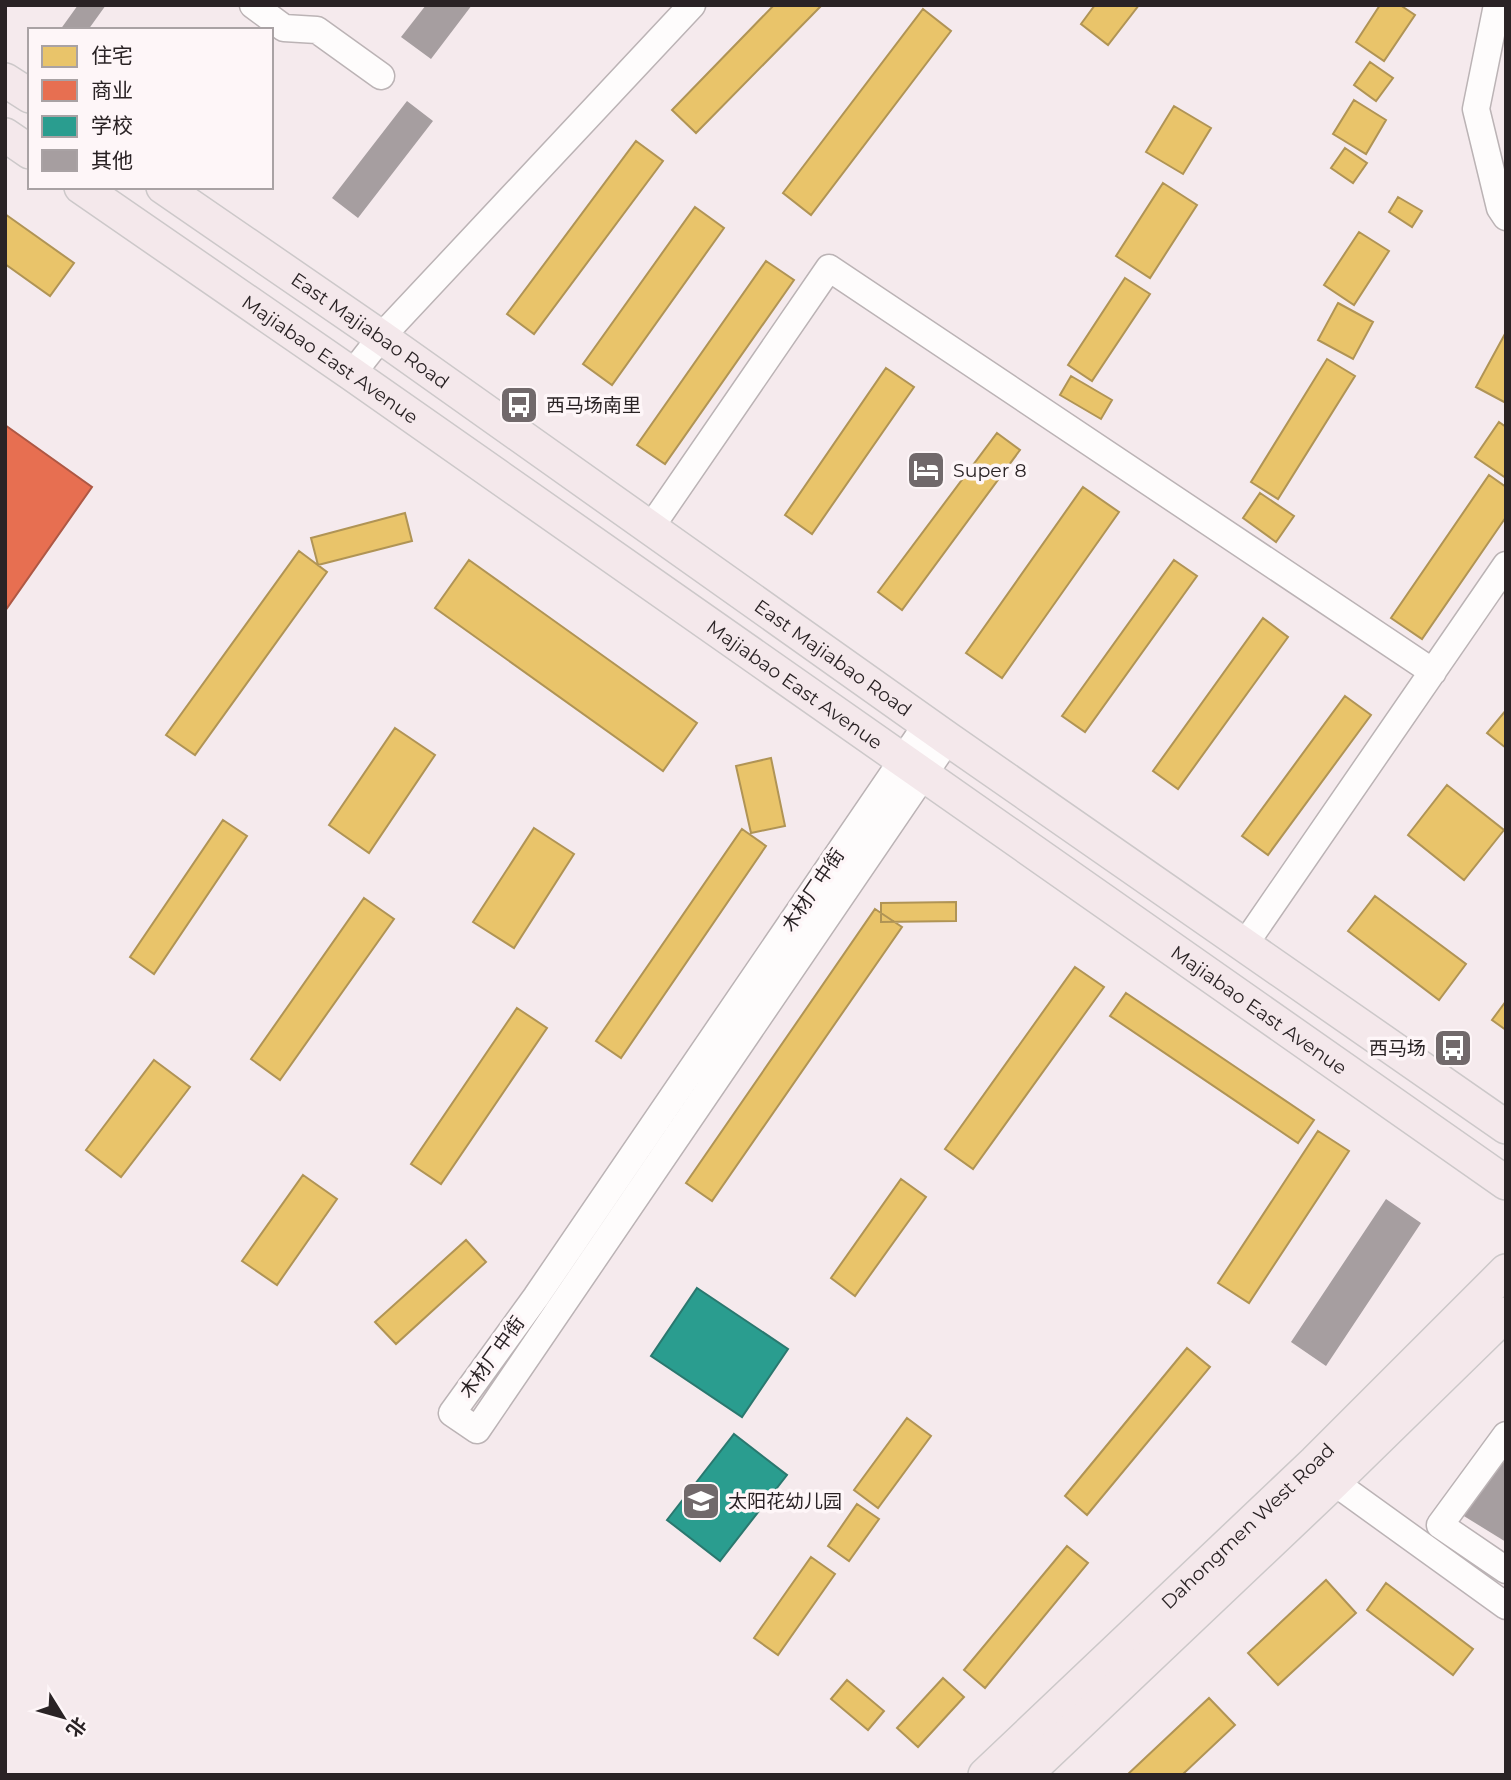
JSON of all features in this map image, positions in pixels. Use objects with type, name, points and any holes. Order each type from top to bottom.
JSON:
[{"type":"main road","points":[[5,80],[28,95]]},
{"type":"main road","points":[[5,135],[28,151]]},
{"type":"main road","name":"Majiabao East Avenue","points":[[84,189],[914,766],[1506,1183]]},
{"type":"main road","name":"East Majiabao Road","points":[[166,189],[381,337],[1506,1128]]},
{"type":"main road","name":"Dahongmen West Road","points":[[985,1775],[1315,1462],[1506,1271]]},
{"type":"main road","name":"Dahongmen West Road","points":[[1025,1775],[1334,1482],[1506,1314]]},
{"type":"street","points":[[253,5],[284,27],[317,30],[381,76]]},
{"type":"street","points":[[352,374],[381,337],[692,5]]},
{"type":"street","points":[[1497,5],[1476,109],[1500,208],[1506,217]]},
{"type":"street","points":[[651,527],[829,268],[1433,672]]},
{"type":"street","points":[[1245,944],[1506,565]]},
{"type":"street","name":"木材厂中街","points":[[914,766],[477,1430],[452,1413],[938,731]]},
{"type":"street","points":[[1506,1435],[1440,1525],[1506,1570]]},
{"type":"street","points":[[1334,1482],[1506,1606]]},
{"type":"building: 住宅","points":[[774,5],[822,5],[696,133],[672,110]]},
{"type":"building: 住宅","points":[[1095,5],[1139,5],[1108,45],[1081,24]]},
{"type":"building: 住宅","points":[[1380,5],[1400,5],[1415,15],[1384,61],[1356,42]]},
{"type":"building: 住宅","points":[[923,9],[951,31],[811,215],[783,193]]},
{"type":"building: 住宅","points":[[1370,62],[1393,78],[1376,101],[1354,85]]},
{"type":"building: 住宅","points":[[1354,100],[1386,120],[1366,154],[1333,134]]},
{"type":"building: 住宅","points":[[1174,106],[1211,128],[1183,174],[1146,152]]},
{"type":"building: 住宅","points":[[636,141],[663,161],[534,334],[507,314]]},
{"type":"building: 住宅","points":[[1345,148],[1367,163],[1353,183],[1331,168]]},
{"type":"building: 住宅","points":[[1163,183],[1197,205],[1150,278],[1116,256]]},
{"type":"building: 住宅","points":[[1398,197],[1422,211],[1412,227],[1389,212]]},
{"type":"building: 住宅","points":[[695,207],[724,228],[612,385],[583,364]]},
{"type":"building: 住宅","points":[[5,214],[74,263],[50,296],[5,264]]},
{"type":"building: 住宅","points":[[1359,232],[1389,251],[1354,305],[1324,285]]},
{"type":"building: 住宅","points":[[766,261],[794,280],[665,464],[637,445]]},
{"type":"building: 住宅","points":[[1125,278],[1150,294],[1092,381],[1068,365]]},
{"type":"building: 住宅","points":[[1338,303],[1373,322],[1353,359],[1318,340]]},
{"type":"building: 住宅","points":[[1506,332],[1506,403],[1476,387]]},
{"type":"building: 住宅","points":[[1327,359],[1355,376],[1278,499],[1251,482]]},
{"type":"building: 住宅","points":[[886,368],[914,387],[812,534],[785,515]]},
{"type":"building: 住宅","points":[[1071,376],[1112,400],[1101,419],[1060,395]]},
{"type":"building: 住宅","points":[[1499,422],[1506,427],[1506,478],[1475,457]]},
{"type":"building: 住宅","points":[[997,433],[1020,450],[902,610],[878,592]]},
{"type":"building: 住宅","points":[[1489,475],[1506,487],[1506,517],[1422,639],[1391,618]]},
{"type":"building: 住宅","points":[[1083,487],[1119,512],[1002,678],[966,653]]},
{"type":"building: 住宅","points":[[1260,493],[1294,516],[1276,542],[1243,518]]},
{"type":"building: 住宅","points":[[405,513],[412,541],[318,565],[311,538]]},
{"type":"building: 住宅","points":[[299,551],[327,572],[195,755],[166,735]]},
{"type":"building: 住宅","points":[[469,560],[697,723],[663,771],[435,608]]},
{"type":"building: 住宅","points":[[1174,560],[1197,576],[1085,732],[1062,716]]},
{"type":"building: 住宅","points":[[1263,618],[1288,637],[1178,789],[1153,771]]},
{"type":"building: 住宅","points":[[1345,696],[1371,715],[1268,855],[1242,836]]},
{"type":"building: 住宅","points":[[1506,710],[1506,748],[1487,733]]},
{"type":"building: 住宅","points":[[395,728],[435,755],[369,853],[329,825]]},
{"type":"building: 住宅","points":[[771,758],[785,826],[751,833],[736,766]]},
{"type":"building: 住宅","points":[[1447,785],[1504,830],[1464,880],[1408,835]]},
{"type":"building: 住宅","points":[[223,820],[247,836],[154,974],[130,957]]},
{"type":"building: 住宅","points":[[534,828],[574,854],[514,948],[473,922]]},
{"type":"building: 住宅","points":[[742,829],[766,846],[621,1058],[596,1041]]},
{"type":"building: 住宅","points":[[1375,896],[1466,964],[1439,1000],[1348,931]]},
{"type":"building: 住宅","points":[[364,898],[394,919],[280,1080],[251,1059]]},
{"type":"building: 住宅","points":[[956,902],[956,921],[881,922],[881,903]]},
{"type":"building: 住宅","points":[[875,909],[902,927],[712,1201],[686,1183]]},
{"type":"building: 住宅","points":[[1075,967],[1104,987],[973,1169],[945,1149]]},
{"type":"building: 住宅","points":[[1126,993],[1314,1120],[1298,1143],[1110,1016]]},
{"type":"building: 住宅","points":[[1506,1001],[1506,1030],[1492,1020]]},
{"type":"building: 住宅","points":[[517,1008],[547,1028],[441,1184],[411,1164]]},
{"type":"building: 住宅","points":[[154,1060],[190,1087],[121,1177],[86,1150]]},
{"type":"building: 住宅","points":[[1318,1131],[1349,1151],[1249,1303],[1218,1283]]},
{"type":"building: 住宅","points":[[303,1175],[337,1199],[277,1285],[242,1261]]},
{"type":"building: 住宅","points":[[901,1179],[926,1197],[855,1296],[831,1278]]},
{"type":"building: 住宅","points":[[466,1240],[486,1262],[396,1344],[375,1322]]},
{"type":"building: 住宅","points":[[1187,1348],[1210,1367],[1087,1515],[1065,1496]]},
{"type":"building: 住宅","points":[[907,1418],[931,1436],[878,1508],[854,1490]]},
{"type":"building: 住宅","points":[[857,1504],[879,1519],[849,1561],[828,1546]]},
{"type":"building: 住宅","points":[[1067,1546],[1088,1563],[985,1688],[964,1670]]},
{"type":"building: 住宅","points":[[811,1557],[835,1574],[778,1655],[754,1638]]},
{"type":"building: 住宅","points":[[1326,1580],[1356,1613],[1278,1685],[1248,1653]]},
{"type":"building: 住宅","points":[[1386,1583],[1473,1649],[1453,1675],[1367,1610]]},
{"type":"building: 住宅","points":[[943,1678],[964,1697],[918,1747],[897,1728]]},
{"type":"building: 住宅","points":[[847,1680],[884,1711],[868,1730],[831,1699]]},
{"type":"building: 住宅","points":[[1209,1698],[1235,1725],[1182,1775],[1127,1775]]},
{"type":"building: 商业","points":[[5,425],[92,487],[5,611]]},
{"type":"building: 学校","points":[[697,1288],[788,1349],[742,1417],[651,1356]]},
{"type":"building: 学校","points":[[734,1434],[787,1475],[720,1561],[667,1520]]},
{"type":"building: 其他","points":[[78,5],[106,5],[89,28],[61,28]]},
{"type":"building: 其他","points":[[426,5],[472,5],[431,59],[401,37]]},
{"type":"building: 其他","points":[[407,101],[433,121],[358,218],[332,198]]},
{"type":"building: 其他","points":[[1386,1199],[1421,1223],[1326,1366],[1291,1342]]},
{"type":"building: 其他","points":[[1506,1447],[1506,1542],[1459,1513]]},
{"type":"place","name":"西马场南里","points":[[519,405]]},
{"type":"place","name":"Super 8","points":[[926,470]]},
{"type":"place","name":"西马场","points":[[1453,1048]]},
{"type":"place","name":"太阳花幼儿园","points":[[701,1501]]}]
